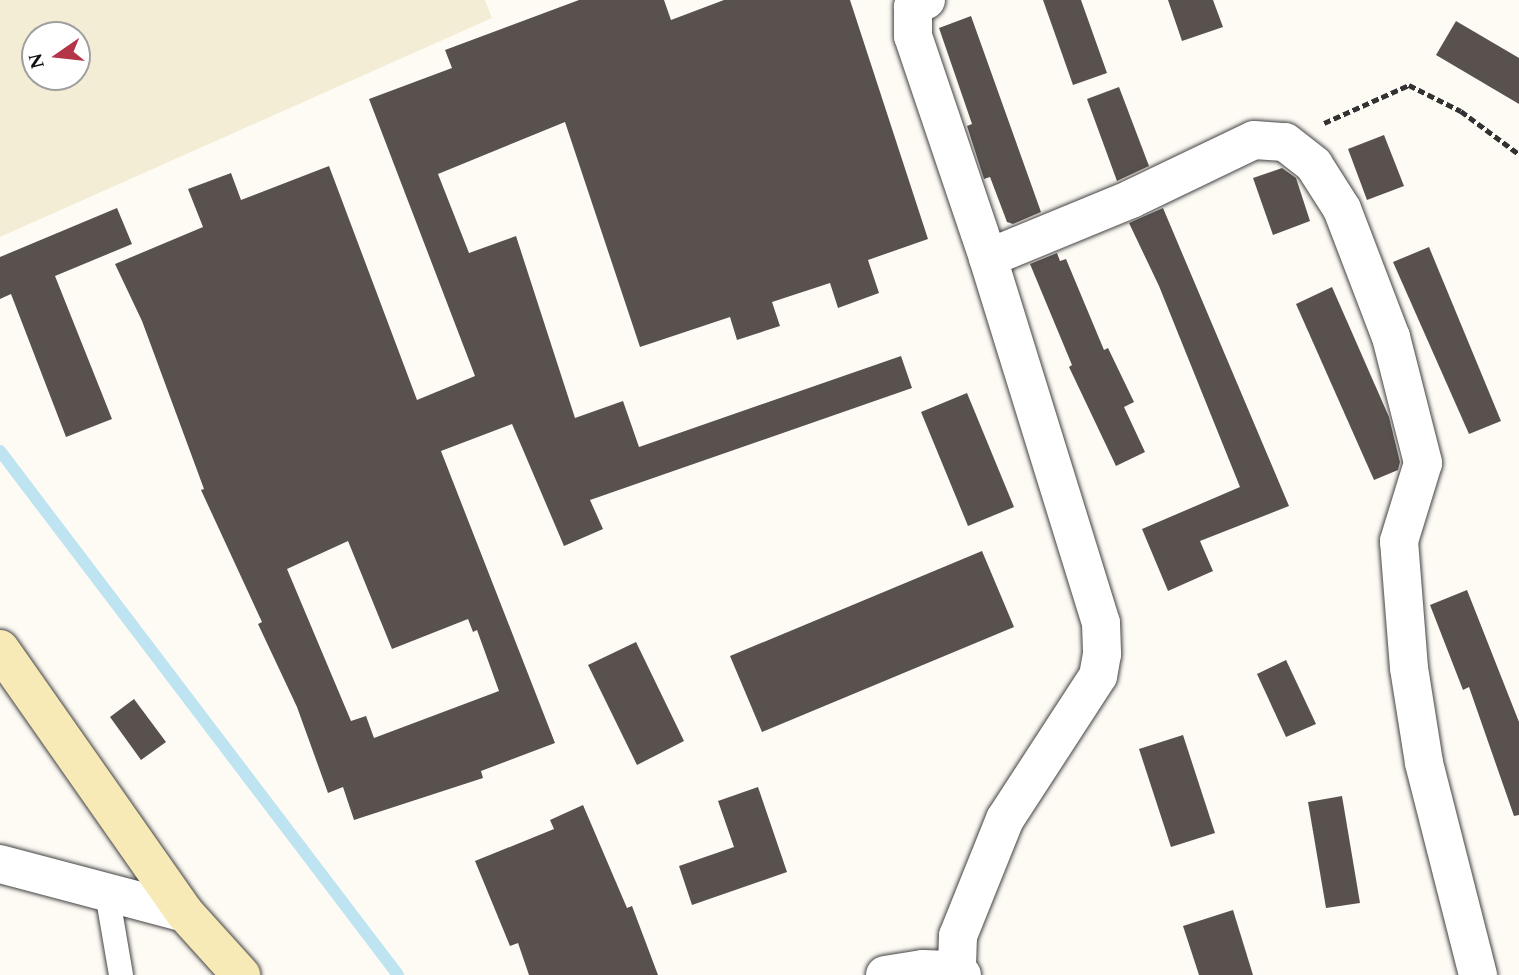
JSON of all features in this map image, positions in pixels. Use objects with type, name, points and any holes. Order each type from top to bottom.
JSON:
[{"type":"street","points":[[885,975],[959,973],[958,936],[983,866],[1005,819],[1098,676],[1102,653],[1101,623],[988,258],[913,36],[913,7],[926,0]]},
{"type":"street","points":[[988,258],[1131,199],[1254,140],[1285,142],[1314,165],[1342,209],[1391,337],[1423,463],[1399,541],[1409,668],[1424,764],[1478,975]]},
{"type":"street","points":[[0,649],[185,913],[241,975]]},
{"type":"street","points":[[0,864],[185,913]]},
{"type":"lane","points":[[107,892],[121,975]]},
{"type":"path","points":[[1285,142],[1409,85],[1461,111],[1519,154]]},
{"type":"shaded area","points":[[0,0],[485,0],[492,18],[0,237]]},
{"type":"sand","points":[[0,446],[402,975],[395,975],[36,506],[0,455]]},
{"type":"building","points":[[579,0],[664,0],[671,20],[724,0],[850,0],[928,239],[868,260],[879,293],[838,308],[830,283],[772,302],[780,326],[737,340],[730,317],[640,347],[565,122],[438,174],[469,253],[516,236],[575,418],[623,401],[639,447],[901,356],[912,388],[590,500],[603,529],[564,546],[512,424],[441,451],[555,743],[481,771],[483,778],[354,820],[343,787],[328,793],[297,707],[258,624],[262,622],[201,490],[204,489],[142,321],[115,264],[203,227],[188,189],[231,173],[241,200],[329,166],[417,400],[475,376],[369,99],[452,68],[445,50]],"holes":[[[348,541],[392,649],[468,619],[473,632],[477,630],[499,691],[374,738],[366,716],[351,721],[287,569]]]},
{"type":"building","points":[[1043,0],[1081,0],[1107,73],[1073,85]]},
{"type":"building","points":[[1168,0],[1213,0],[1223,27],[1182,41]]},
{"type":"building","points":[[971,16],[1041,212],[1013,224],[1007,222],[990,177],[984,179],[967,126],[972,124],[939,28]]},
{"type":"building","points":[[1456,21],[1519,58],[1519,104],[1436,55]]},
{"type":"building","points":[[1119,87],[1149,166],[1117,181],[1087,99]]},
{"type":"building","points":[[1384,135],[1404,186],[1367,200],[1348,149]]},
{"type":"building","points":[[1282,168],[1296,178],[1310,221],[1273,235],[1253,178]]},
{"type":"building","points":[[117,208],[132,244],[55,276],[112,419],[66,437],[11,294],[0,299],[0,257]]},
{"type":"building","points":[[1163,208],[1289,506],[1200,541],[1213,571],[1168,591],[1142,529],[1240,487],[1159,286],[1129,223]]},
{"type":"building","points":[[1429,247],[1501,421],[1469,434],[1393,262]]},
{"type":"building","points":[[1057,253],[1060,261],[1066,259],[1104,350],[1108,348],[1134,402],[1124,407],[1145,452],[1116,466],[1069,367],[1072,365],[1030,264]]},
{"type":"building","points":[[1332,287],[1389,417],[1400,462],[1398,470],[1374,480],[1296,304]]},
{"type":"building","points":[[967,393],[1014,507],[968,526],[921,412]]},
{"type":"building","points":[[982,551],[1014,627],[762,732],[730,656]]},
{"type":"building","points":[[1467,590],[1519,722],[1519,815],[1514,816],[1469,687],[1463,690],[1430,605]]},
{"type":"building","points":[[636,642],[684,741],[637,765],[588,665]]},
{"type":"building","points":[[1286,660],[1316,724],[1286,737],[1257,674]]},
{"type":"building","points":[[134,699],[166,742],[141,760],[110,717]]},
{"type":"building","points":[[1183,735],[1215,833],[1171,847],[1139,749]]},
{"type":"building","points":[[758,787],[787,872],[692,905],[679,866],[734,847],[718,801]]},
{"type":"building","points":[[1342,796],[1360,903],[1326,908],[1308,802]]},
{"type":"building","points":[[583,805],[627,908],[632,906],[658,975],[529,975],[518,943],[510,946],[475,861],[554,829],[550,820]]},
{"type":"building","points":[[1233,910],[1253,975],[1199,975],[1183,926]]},
{"type":"waterway","points":[[0,451],[398,975]]}]
